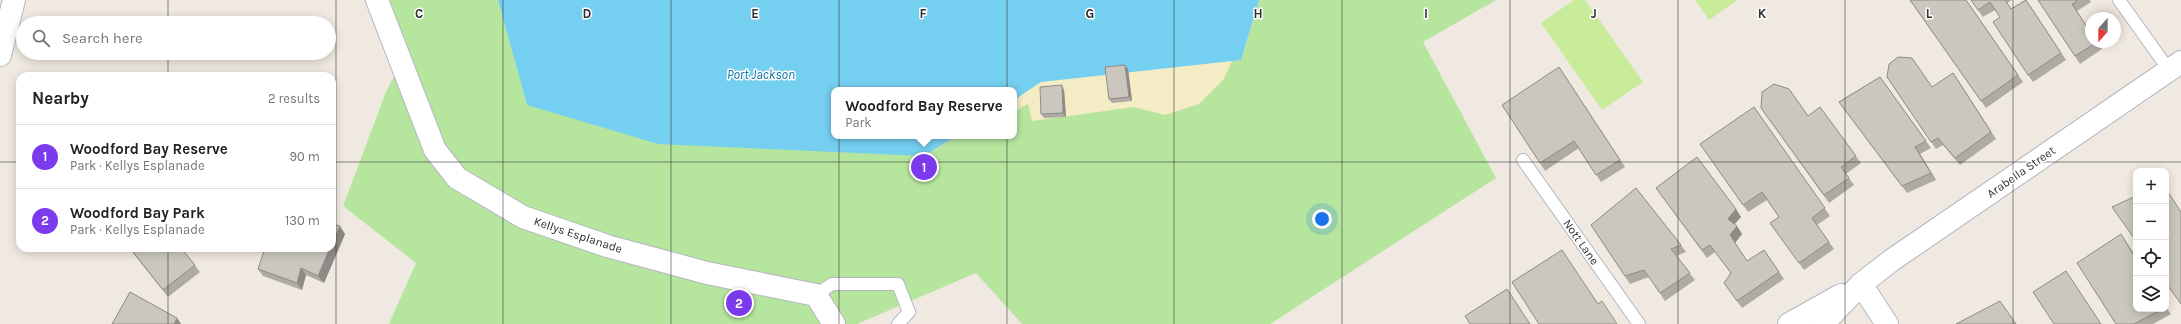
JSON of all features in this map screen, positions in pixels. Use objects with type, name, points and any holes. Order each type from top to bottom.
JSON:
[{"type":"street","points":[[0,55],[14,0]]},
{"type":"street","name":"Kellys Esplanade","points":[[377,0],[435,150],[457,178],[523,217],[607,246],[707,274],[816,296]]},
{"type":"street","name":"Arabella Street","points":[[1789,324],[1861,284],[1892,260],[2175,66]]},
{"type":"street","points":[[1861,284],[1888,324]]},
{"type":"street","name":"Arabella Street","points":[[1823,324],[1861,284]]},
{"type":"street","points":[[816,296],[834,324]]},
{"type":"lane","points":[[2119,0],[2175,66]]},
{"type":"lane","name":"Nott Lane","points":[[1524,160],[1640,324]]},
{"type":"lane","points":[[816,296],[832,284],[898,284],[909,312],[898,324]]},
{"type":"green space","points":[[384,0],[498,0],[527,105],[924,156],[951,139],[1017,139],[1017,98],[1041,82],[1241,60],[1259,0],[1496,0],[1423,42],[1496,178],[1270,324],[1022,324],[976,273],[857,324],[389,324],[416,263],[343,206],[386,92],[406,52]]},
{"type":"green space","points":[[1574,0],[1585,0],[1643,82],[1602,110],[1541,23]]},
{"type":"green space","points":[[1695,0],[1737,0],[1709,20]]},
{"type":"sand","points":[[1242,38],[1224,79],[1199,104],[1165,115],[1134,107],[1032,121],[1028,104],[1017,110],[1017,87],[995,87]]},
{"type":"water","name":"Port Jackson","points":[[498,0],[1259,0],[1241,60],[1041,82],[1017,98],[1017,87],[831,87],[831,139],[951,139],[924,156],[658,144],[527,105]]},
{"type":"building","points":[[1910,0],[1966,0],[2018,75],[1981,101]]},
{"type":"building","points":[[1971,0],[2005,0],[2011,9],[2026,0],[2061,53],[2028,75],[1993,22],[2000,17],[1990,2],[1978,10]]},
{"type":"building","points":[[2038,0],[2078,0],[2072,4],[2085,24],[2085,48],[2088,48],[2075,56]]},
{"type":"building","points":[[1898,57],[1912,58],[1932,87],[1953,73],[1991,132],[1955,158],[1938,138],[1931,142],[1887,77],[1889,64]]},
{"type":"building","points":[[1125,65],[1129,97],[1109,99],[1105,67]]},
{"type":"building","points":[[1559,67],[1620,160],[1596,175],[1574,141],[1540,163],[1502,105]]},
{"type":"building","points":[[1880,77],[1926,141],[1915,147],[1931,173],[1902,186],[1839,102]]},
{"type":"building","points":[[1774,84],[1789,89],[1808,116],[1820,107],[1856,156],[1841,167],[1849,178],[1824,195],[1761,108],[1762,92]]},
{"type":"building","points":[[1062,85],[1063,113],[1041,114],[1040,87]]},
{"type":"building","points":[[1754,107],[1825,208],[1812,218],[1829,242],[1799,263],[1770,223],[1779,217],[1762,192],[1743,205],[1700,144]]},
{"type":"building","points":[[1697,157],[1736,209],[1728,219],[1737,226],[1730,235],[1747,261],[1764,250],[1779,272],[1737,301],[1724,283],[1731,273],[1710,245],[1702,250],[1656,188]]},
{"type":"building","points":[[1636,188],[1681,245],[1671,249],[1690,273],[1660,293],[1644,270],[1625,276],[1591,225]]},
{"type":"building","points":[[2169,194],[2181,212],[2181,304],[2169,287]]},
{"type":"building","points":[[2133,197],[2133,237],[2112,207]]},
{"type":"building","points":[[336,225],[340,226],[336,235]]},
{"type":"building","points":[[2121,234],[2133,254],[2133,312],[2156,312],[2134,324],[2116,324],[2077,263]]},
{"type":"building","points":[[1562,250],[1598,304],[1602,301],[1617,324],[1539,324],[1512,282]]},
{"type":"building","points":[[133,252],[184,252],[195,265],[163,290]]},
{"type":"building","points":[[264,252],[328,252],[318,276],[301,268],[297,283],[258,269]]},
{"type":"building","points":[[2066,271],[2101,324],[2054,324],[2033,292]]},
{"type":"building","points":[[1507,289],[1530,324],[1470,324],[1465,316]]},
{"type":"building","points":[[130,292],[177,318],[174,324],[112,324]]},
{"type":"building","points":[[2000,301],[2016,324],[1956,324]]},
{"type":"place","name":"Woodford Bay Reserve","points":[[924,167]]},
{"type":"place","name":"Woodford Bay Park","points":[[739,303]]}]
